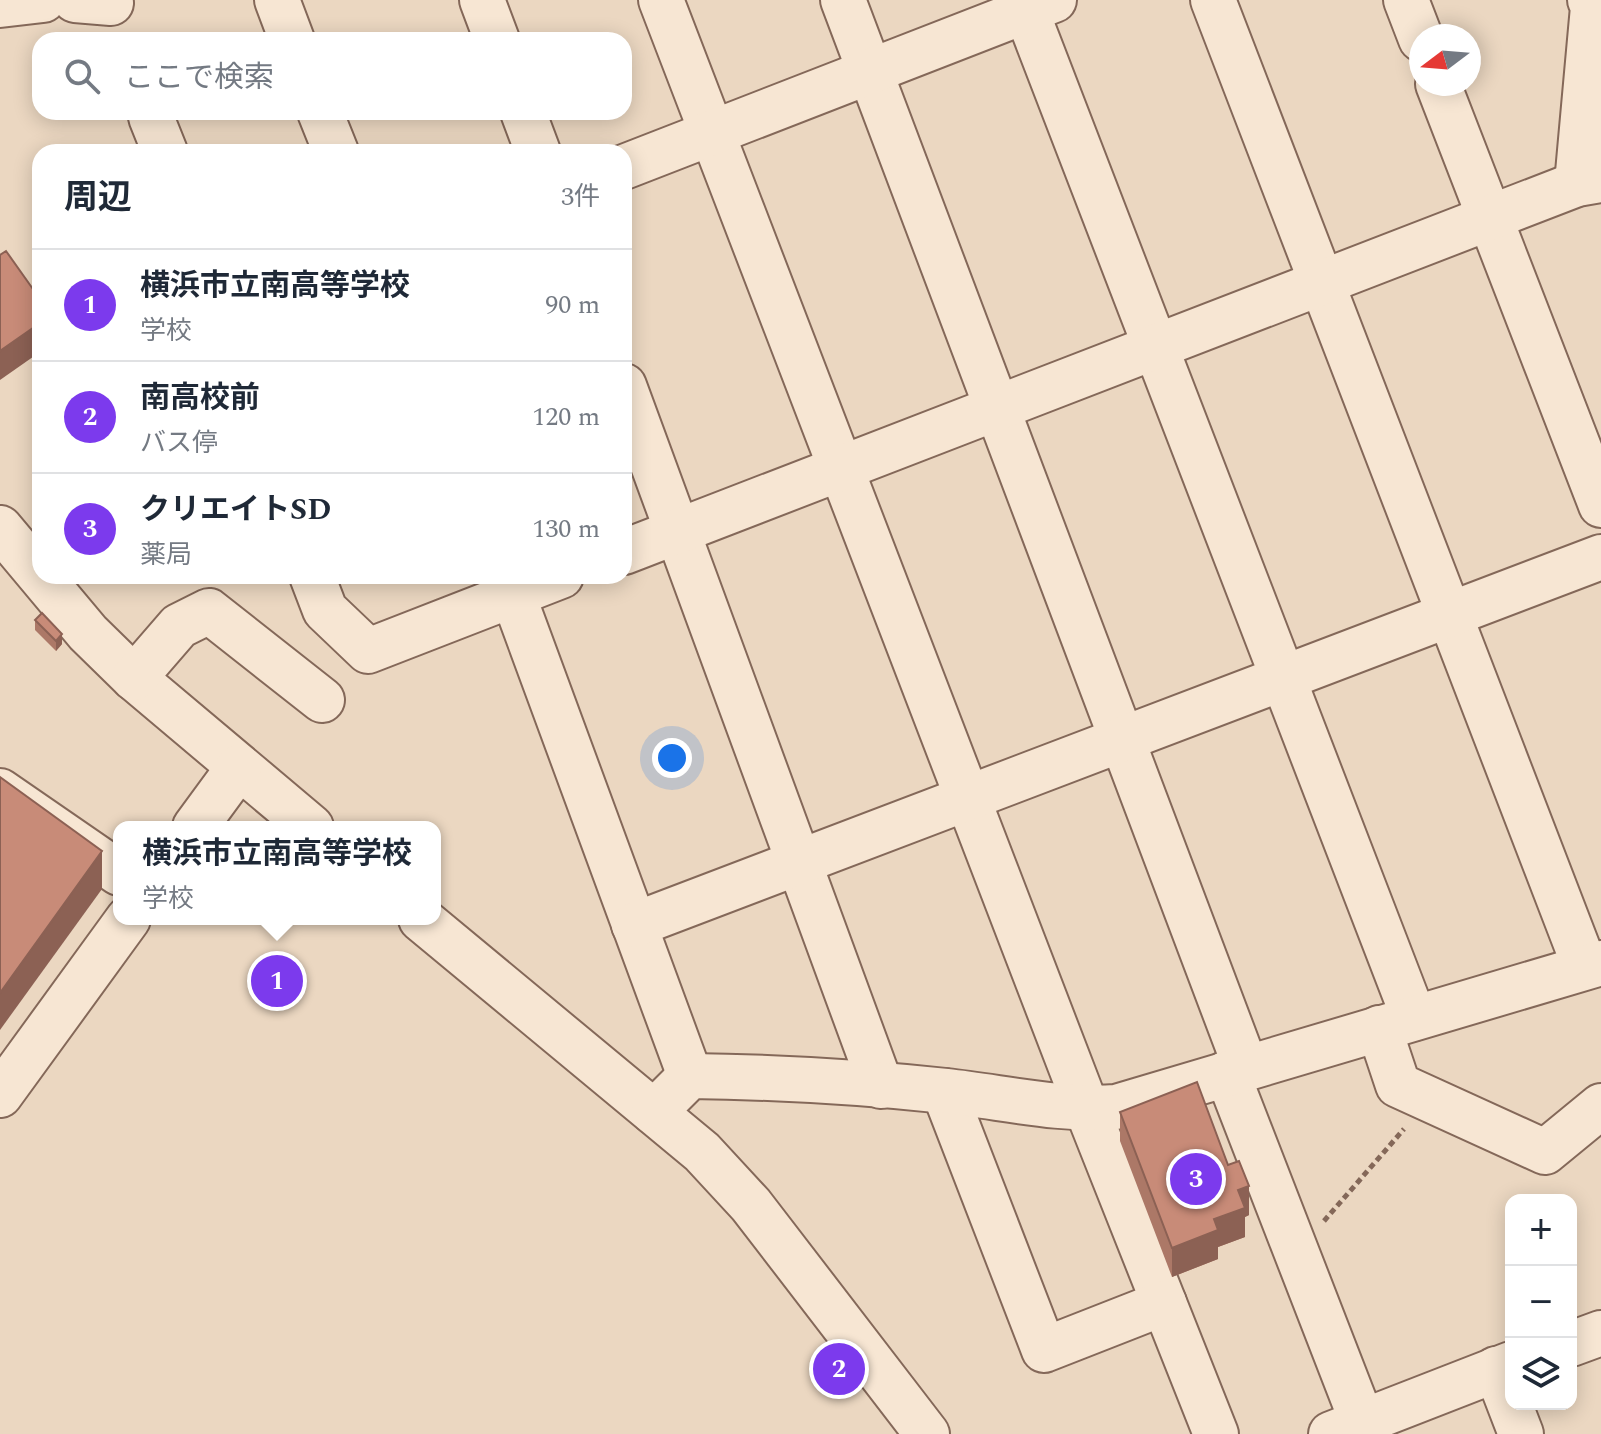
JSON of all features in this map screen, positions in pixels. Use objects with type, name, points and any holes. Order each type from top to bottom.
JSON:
[{"type":"street","points":[[0,5],[43,0]]},
{"type":"street","points":[[75,0],[111,3],[110,0]]},
{"type":"street","points":[[277,0],[289,32]]},
{"type":"street","points":[[482,0],[494,32]]},
{"type":"street","points":[[661,0],[1087,1109],[1216,1434]]},
{"type":"street","points":[[843,0],[1122,739],[1236,1070],[1354,1430],[1504,1367],[1521,1434]]},
{"type":"street","points":[[654,1112],[690,1076],[781,1077],[944,1091],[1087,1109],[1116,1107],[1593,965],[1449,615],[1213,0]]},
{"type":"street","points":[[1406,0],[1415,24]]},
{"type":"street","points":[[632,549],[1589,182],[1593,7],[1590,0]]},
{"type":"street","points":[[632,164],[1034,4],[1155,347],[1283,678],[1396,1023],[1398,1085],[1545,1152],[1601,1106]]},
{"type":"street","points":[[1443,96],[1601,505]]},
{"type":"street","points":[[152,120],[162,144]]},
{"type":"street","points":[[323,120],[333,144]]},
{"type":"street","points":[[526,120],[535,144]]},
{"type":"street","points":[[632,408],[881,1086]]},
{"type":"street","points":[[0,528],[32,566]]},
{"type":"street","points":[[634,925],[1601,557]]},
{"type":"street","points":[[47,584],[88,633],[134,678],[304,821]]},
{"type":"street","points":[[315,584],[325,610],[368,651],[509,585],[690,1076]]},
{"type":"street","points":[[134,678],[179,626],[209,611],[322,700]]},
{"type":"street","points":[[199,821],[239,767]]},
{"type":"street","points":[[0,791],[113,869]]},
{"type":"street","points":[[0,1095],[124,925]]},
{"type":"street","points":[[428,925],[702,1152],[751,1205],[927,1434]]},
{"type":"street","points":[[944,1091],[1044,1350],[1164,1303]]},
{"type":"street","points":[[1577,1342],[1601,1333]]},
{"type":"path","points":[[1297,1252],[1405,1128],[1398,1085]]},
{"type":"building","points":[[6,251],[32,288],[32,329],[0,351],[0,255]]},
{"type":"building","points":[[42,613],[62,634],[56,641],[35,620]]},
{"type":"building","points":[[0,777],[102,851],[0,993]]},
{"type":"building","points":[[1197,1082],[1228,1165],[1239,1161],[1249,1186],[1238,1190],[1245,1208],[1214,1219],[1218,1230],[1172,1248],[1120,1112]]},
{"type":"building","points":[[838,1353],[858,1377],[849,1383],[830,1359]]},
{"type":"place","name":"横浜市立南高等学校","points":[[277,981]]},
{"type":"place","name":"クリエイトSD","points":[[1196,1179]]},
{"type":"place","name":"南高校前","points":[[839,1369]]}]
